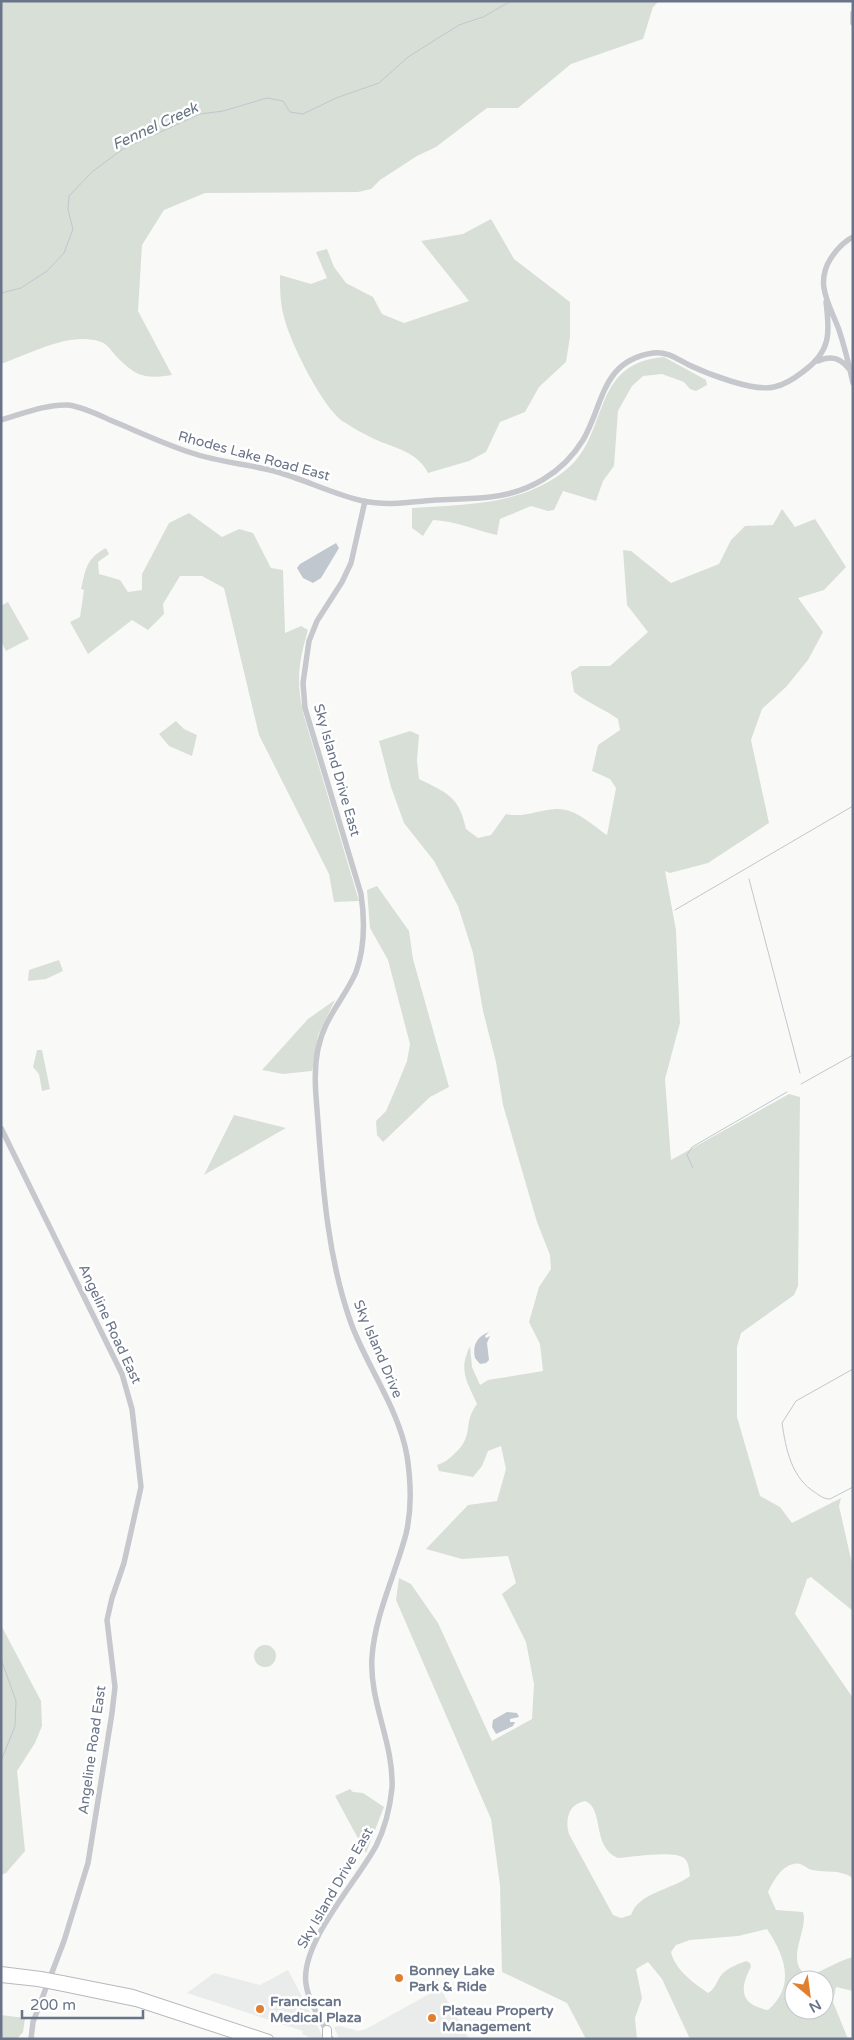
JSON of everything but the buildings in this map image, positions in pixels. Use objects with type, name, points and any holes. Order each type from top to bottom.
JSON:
[{"type":"highway","points":[[1,1971],[132,1994],[270,2039]]},
{"type":"highway","points":[[1,1978],[39,1979]]},
{"type":"highway","points":[[61,1983],[136,2002],[249,2039]]},
{"type":"highway","points":[[326,2030],[327,2039]]},
{"type":"street","points":[[853,13],[853,24]]},
{"type":"street","points":[[853,237],[840,245],[824,270],[822,283],[826,302],[839,331],[853,383]]},
{"type":"street","name":"Rhodes Lake Road East","points":[[814,363],[823,354],[827,340],[826,302]]},
{"type":"street","name":"Rhodes Lake Road East","points":[[1,420],[54,406],[79,407],[192,453],[272,471],[365,501],[391,504],[489,497],[510,494],[536,484],[561,467],[582,442],[610,377],[628,362],[648,354],[666,354],[701,370],[764,388],[783,384],[824,358],[833,358],[843,363],[850,371]]},
{"type":"street","name":"Sky Island Drive East","points":[[346,993],[356,972],[363,943],[362,901],[308,720],[303,683],[309,641],[317,621],[340,587],[352,563],[365,501]]},
{"type":"street","name":"Sky Island Drive","points":[[346,993],[326,1024],[315,1066],[327,1222],[336,1269],[352,1325],[399,1427],[406,1452],[411,1491],[406,1533],[377,1627]]},
{"type":"street","name":"Angeline Road East","points":[[1,1128],[122,1374],[132,1409],[140,1487],[124,1563],[107,1620],[115,1688],[102,1787],[88,1863],[64,1941],[33,2022],[31,2039]]},
{"type":"street","name":"Sky Island Drive East","points":[[332,2039],[309,1999],[306,1987],[306,1972],[309,1957],[320,1934],[377,1845],[390,1802],[391,1761],[374,1693],[372,1671],[377,1627]]},
{"type":"shaded area","points":[[1,1],[659,1],[653,7],[643,39],[571,64],[518,108],[487,108],[436,147],[417,156],[380,180],[371,189],[358,192],[205,193],[164,210],[142,245],[138,311],[172,375],[154,377],[134,371],[122,362],[105,344],[89,339],[63,341],[1,364]]},
{"type":"shaded area","points":[[491,219],[514,259],[570,302],[570,337],[566,362],[539,387],[525,412],[500,422],[486,452],[469,461],[428,473],[418,460],[411,455],[374,439],[344,422],[327,404],[308,374],[287,328],[280,291],[280,275],[311,284],[327,278],[316,252],[327,249],[334,267],[346,283],[373,297],[382,314],[404,323],[469,301],[421,241],[463,234]]},
{"type":"shaded area","points":[[664,357],[706,380],[707,385],[696,391],[690,389],[684,382],[662,374],[643,376],[632,386],[618,411],[614,466],[603,481],[596,501],[563,491],[554,510],[548,511],[531,506],[500,519],[497,535],[457,524],[433,520],[423,536],[412,528],[412,508],[471,504],[509,498],[545,484],[562,473],[578,458],[588,441],[611,387],[623,373],[640,362]]},
{"type":"shaded area","points":[[782,509],[795,527],[815,519],[846,567],[824,590],[798,598],[823,632],[808,660],[786,687],[762,709],[751,740],[769,823],[708,863],[670,873],[665,871],[676,930],[680,1023],[665,1079],[671,1160],[789,1094],[800,1097],[798,1286],[794,1295],[741,1333],[737,1347],[737,1417],[760,1496],[780,1507],[792,1523],[841,1498],[839,1506],[853,1568],[853,1611],[811,1577],[807,1579],[795,1614],[853,1698],[853,1878],[843,1873],[812,1870],[801,1864],[794,1864],[781,1871],[775,1879],[768,1892],[776,1910],[803,1912],[803,1928],[797,1955],[801,1970],[785,1970],[779,1950],[767,1929],[738,1936],[690,1940],[676,1945],[671,1952],[676,1965],[708,1993],[713,1989],[721,1975],[734,1966],[746,1961],[750,1963],[751,1967],[745,1982],[744,1995],[752,2004],[768,2010],[777,2001],[784,1984],[784,2020],[834,2020],[834,2004],[848,2039],[690,2039],[662,1979],[648,1962],[636,1969],[642,1998],[635,2018],[637,2039],[586,2039],[567,2003],[502,1972],[500,1885],[491,1819],[396,1600],[399,1578],[411,1584],[438,1623],[492,1741],[532,1719],[534,1684],[526,1642],[502,1594],[516,1583],[508,1556],[462,1559],[426,1549],[468,1505],[497,1501],[506,1469],[501,1446],[488,1451],[482,1466],[473,1477],[439,1471],[437,1465],[448,1459],[462,1445],[466,1437],[469,1419],[477,1404],[467,1382],[464,1369],[466,1355],[470,1346],[472,1367],[480,1385],[488,1380],[543,1371],[540,1344],[529,1322],[539,1287],[551,1269],[550,1255],[537,1222],[503,1105],[473,953],[458,906],[434,861],[404,823],[391,787],[379,741],[410,731],[419,735],[417,761],[419,779],[444,792],[455,802],[460,809],[466,829],[478,838],[491,835],[506,814],[525,814],[556,809],[563,809],[577,814],[607,835],[616,788],[610,779],[592,771],[598,745],[620,730],[618,719],[574,692],[571,672],[580,666],[610,666],[648,632],[627,605],[623,550],[631,551],[671,583],[719,564],[731,540],[745,526],[773,525]],"holes":[[[585,1801],[591,1805],[595,1812],[604,1846],[610,1853],[618,1858],[662,1854],[679,1856],[687,1862],[690,1876],[683,1881],[648,1896],[635,1907],[631,1915],[621,1918],[613,1915],[569,1834],[567,1823],[571,1809]]]},
{"type":"shaded area","points":[[189,513],[222,537],[239,529],[253,533],[271,568],[283,570],[285,633],[301,626],[308,630],[299,673],[304,716],[359,901],[334,902],[329,874],[259,735],[224,588],[202,576],[180,576],[163,604],[164,614],[148,630],[132,620],[88,654],[70,622],[80,617],[84,590],[81,589],[86,570],[94,556],[106,548],[109,554],[98,562],[99,574],[120,580],[128,592],[142,590],[142,574],[169,523]]},
{"type":"shaded area","points":[[336,543],[339,548],[321,578],[313,583],[303,578],[297,568],[300,564]]},
{"type":"shaded area","points":[[8,602],[29,639],[6,651],[1,641],[1,606]]},
{"type":"shaded area","points":[[176,721],[184,729],[197,735],[192,756],[169,746],[159,734]]},
{"type":"shaded area","points":[[377,886],[409,931],[413,959],[449,1087],[430,1097],[383,1142],[377,1135],[376,1121],[386,1111],[407,1061],[410,1044],[388,960],[370,928],[367,890]]},
{"type":"shaded area","points":[[59,960],[63,971],[46,979],[28,981],[29,970]]},
{"type":"shaded area","points":[[335,1000],[318,1035],[312,1071],[283,1074],[262,1070],[308,1019]]},
{"type":"shaded area","points":[[37,1050],[42,1050],[50,1089],[42,1091],[39,1074],[33,1067]]},
{"type":"shaded area","points":[[234,1115],[286,1128],[204,1175]]},
{"type":"shaded area","points":[[489,1332],[485,1336],[486,1338],[490,1336],[487,1343],[489,1360],[486,1363],[480,1364],[474,1354],[476,1342],[481,1336]]},
{"type":"shaded area","points":[[1,1625],[41,1701],[42,1726],[35,1743],[17,1771],[25,1851],[6,1873],[1,1875]]},
{"type":"shaded area","points":[[265,1645],[273,1648],[276,1656],[273,1664],[265,1667],[257,1664],[254,1656],[257,1648]]},
{"type":"shaded area","points":[[507,1712],[517,1713],[519,1717],[510,1719],[510,1722],[515,1722],[513,1726],[496,1734],[492,1727],[493,1720]]},
{"type":"shaded area","points":[[350,1789],[353,1792],[363,1793],[384,1807],[366,1853],[335,1796]]},
{"type":"shaded area","points":[[853,1957],[853,1991],[836,1987],[834,1997],[834,1970],[822,1970]]},
{"type":"shaded area","points":[[288,1970],[322,2035],[322,2039],[313,2039],[302,2034],[303,2031],[187,1993],[214,1973],[260,1985]]},
{"type":"shaded area","points":[[440,1988],[469,2039],[339,2039],[334,2027],[340,2026],[358,2031],[366,2029]]},
{"type":"shaded area","points":[[1,2015],[25,2018],[23,2032],[17,2039],[1,2039]]},
{"type":"waterway","name":"Fennel Creek","points":[[1,293],[21,288],[47,271],[64,253],[73,229],[68,210],[69,196],[93,171],[123,149],[200,114],[223,111],[267,98],[283,101],[290,112],[303,114],[336,98],[379,83],[408,57],[459,25],[483,17],[511,1]]},
{"type":"waterway","points":[[675,910],[853,806]]},
{"type":"waterway","points":[[749,879],[800,1073]]},
{"type":"waterway","points":[[801,1084],[853,1055]]},
{"type":"waterway","points":[[693,1168],[687,1155],[692,1147],[787,1092]]},
{"type":"waterway","points":[[853,1369],[796,1401],[782,1423],[785,1443],[791,1462],[795,1471],[808,1487],[822,1497],[830,1499],[853,1487]]},
{"type":"waterway","name":"Fennel Creek","points":[[1,1659],[16,1701],[15,1726],[1,1761]]},
{"type":"place","name":"Bonney Lake Park & Ride","points":[[399,1978]]},
{"type":"place","name":"Franciscan Medical Plaza","points":[[260,2009]]},
{"type":"place","name":"Plateau Property Management","points":[[432,2018]]}]
